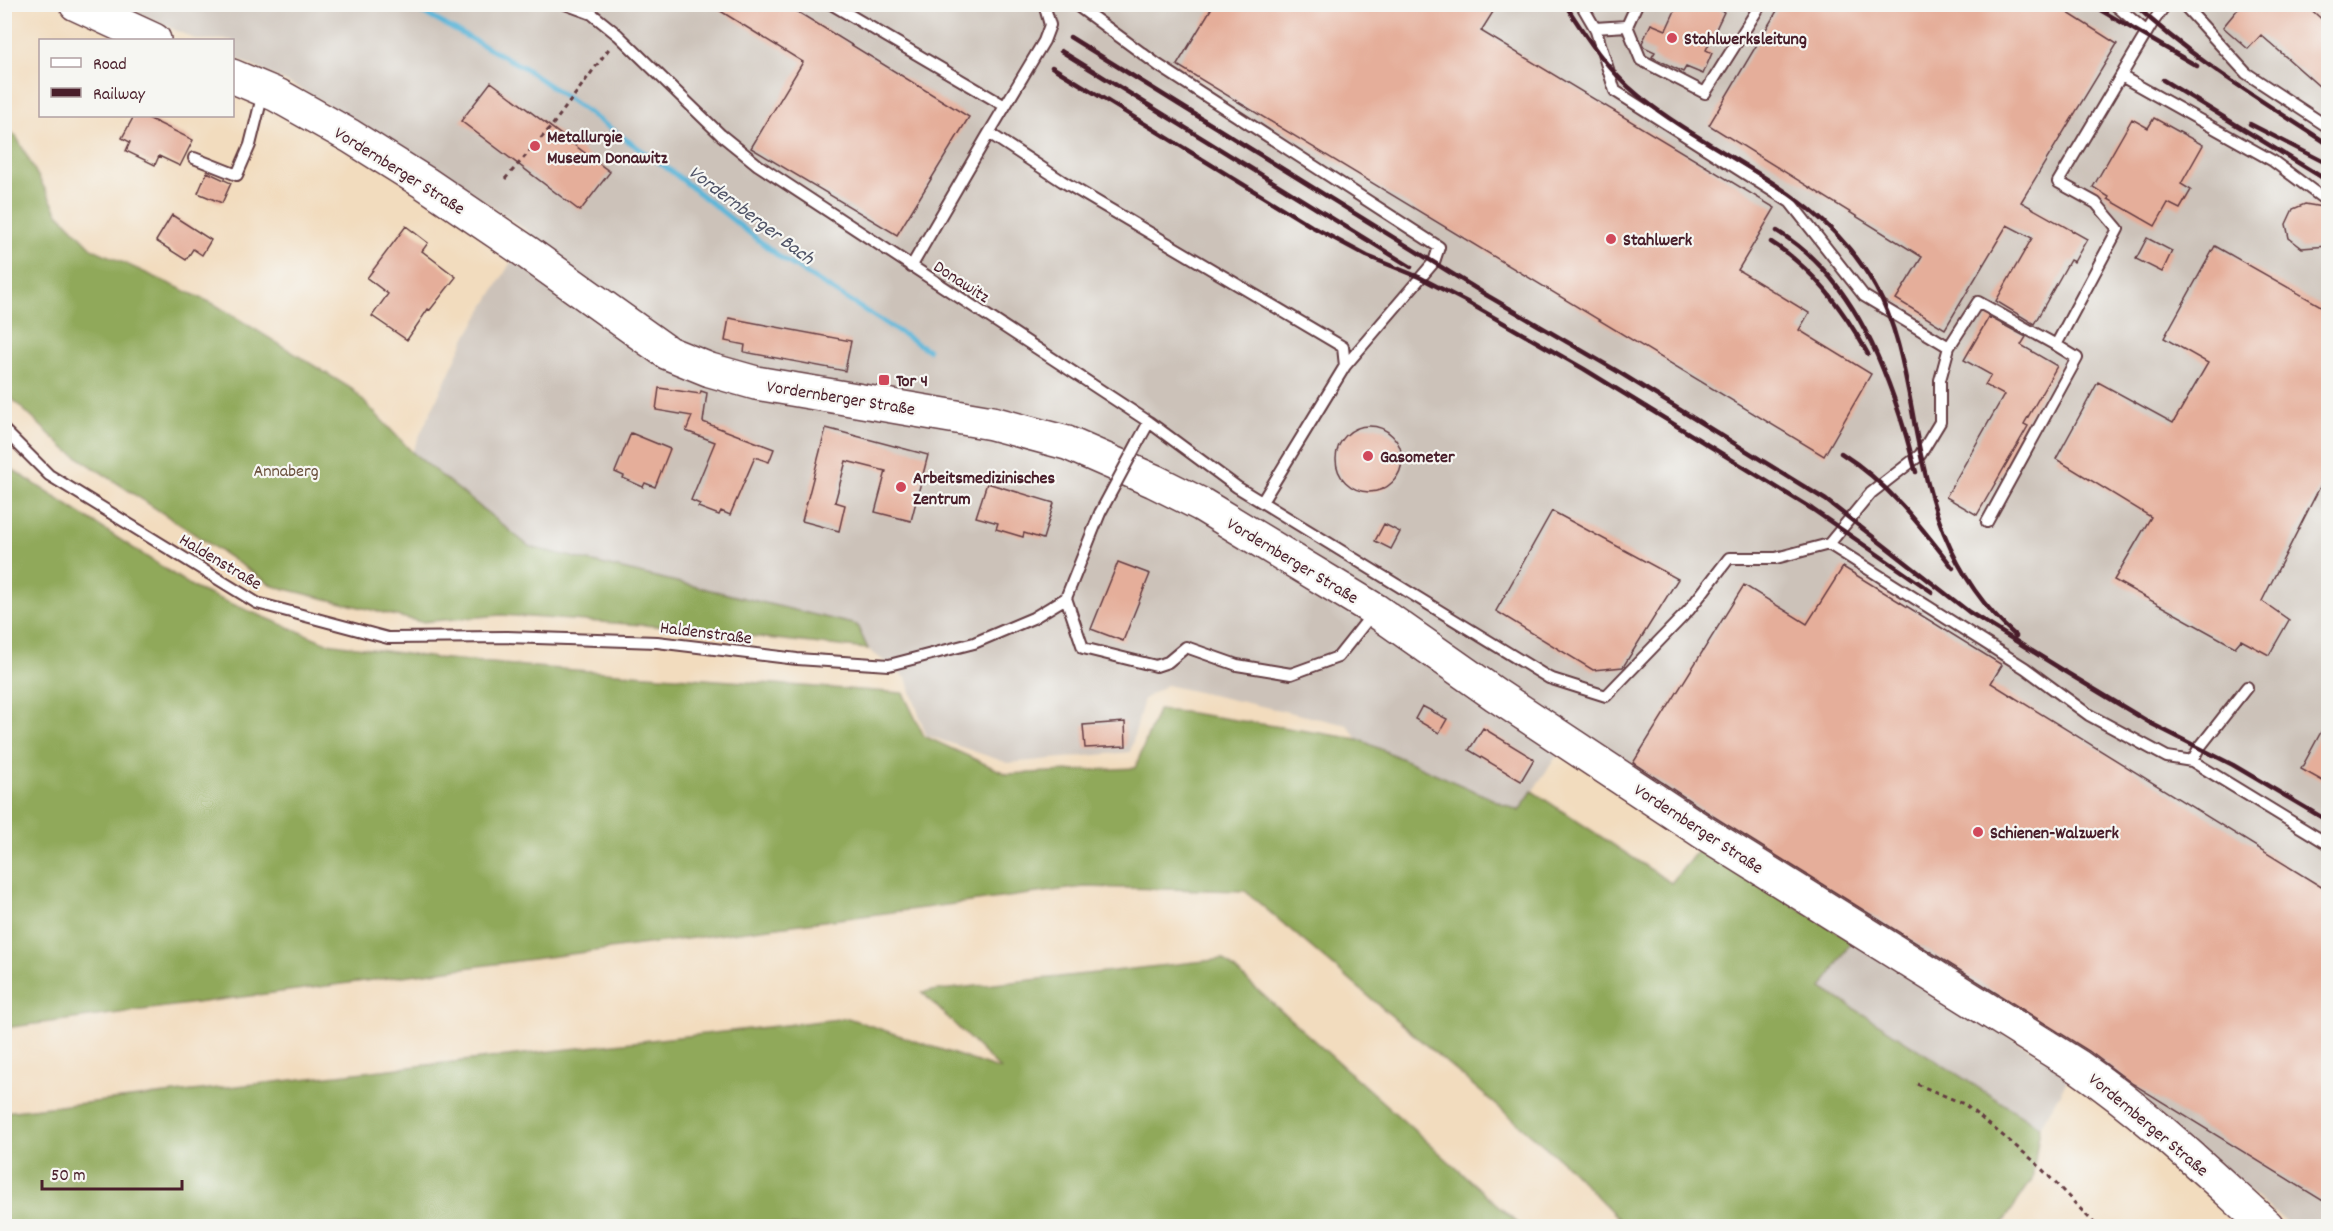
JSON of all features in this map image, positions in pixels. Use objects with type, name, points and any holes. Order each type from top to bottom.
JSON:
[{"type":"main road","points":[[76,4],[152,39]]},
{"type":"main road","name":"Vordernberger Straße","points":[[234,77],[264,90],[350,136],[668,353],[710,370],[756,383],[992,423],[1067,443],[1202,505],[1375,610],[1496,695],[1703,832],[2107,1086],[2151,1120],[2267,1227]]},
{"type":"lane","name":"Donawitz","points":[[565,4],[591,9],[721,135],[758,165],[1149,422],[1237,487],[1549,678],[1606,696],[1689,610],[1729,558],[1776,558],[1829,544]]},
{"type":"lane","points":[[831,4],[1005,106]]},
{"type":"lane","points":[[911,267],[1035,56],[1050,25],[1044,4]]},
{"type":"lane","points":[[1075,4],[1158,65],[1439,247],[1434,262],[1345,366],[1262,502]]},
{"type":"lane","points":[[1581,4],[1595,28],[1615,91],[1790,202],[1864,296],[1949,347]]},
{"type":"lane","points":[[1637,4],[1627,26],[1641,60],[1705,93],[1761,4]]},
{"type":"lane","points":[[2114,4],[2147,32]]},
{"type":"lane","points":[[2056,345],[2118,229],[2096,203],[2058,182],[2166,4]]},
{"type":"lane","points":[[2183,4],[2246,73],[2328,127]]},
{"type":"lane","points":[[1595,28],[1627,26]]},
{"type":"lane","points":[[2121,76],[2273,161],[2328,202]]},
{"type":"lane","points":[[194,158],[237,175],[250,145],[264,90]]},
{"type":"lane","points":[[989,133],[1062,181],[1343,347],[1345,366]]},
{"type":"lane","points":[[1987,522],[2077,358],[1977,302],[1949,347],[1940,380],[1940,422],[1920,455],[1871,493],[1829,544],[2025,668],[2089,715],[2167,757],[2192,760],[2328,843]]},
{"type":"lane","points":[[1149,422],[1100,513],[1066,598],[1083,648],[1156,666],[1168,662],[1186,647],[1237,665],[1292,674],[1338,657],[1375,610]]},
{"type":"lane","name":"Haldenstraße","points":[[4,430],[49,475],[257,603],[388,638],[507,637],[657,642],[797,659],[889,665],[974,643],[1033,618],[1066,598]]},
{"type":"lane","points":[[2192,760],[2247,687]]},
{"type":"path","points":[[505,179],[551,127],[618,34]]},
{"type":"path","points":[[1917,1084],[1964,1104],[2034,1161],[2097,1227]]},
{"type":"shaded area","points":[[121,5],[2323,5],[2328,10],[2328,1226],[2291,1226],[2250,1193],[1571,735],[1519,811],[1358,739],[1347,725],[1166,685],[1144,699],[1130,752],[1008,763],[926,735],[906,678],[868,649],[857,625],[530,547],[412,452],[465,339],[529,232],[477,197],[299,88],[234,57],[234,39],[195,39]]},
{"type":"shaded area","points":[[1852,940],[2071,1074],[2040,1127],[1822,987]]},
{"type":"green space","name":"Annaberg","points":[[4,127],[16,136],[58,213],[93,249],[214,304],[352,389],[412,452],[530,547],[857,625],[868,649],[656,626],[501,615],[421,622],[273,586],[64,448],[5,392]]},
{"type":"green space","points":[[4,464],[196,589],[327,643],[436,658],[547,668],[903,693],[924,736],[1007,774],[1135,768],[1158,710],[1184,712],[1358,739],[1519,811],[1532,791],[1671,883],[1699,849],[1852,940],[1822,988],[2040,1127],[2032,1180],[2001,1226],[1626,1226],[1562,1161],[1245,891],[1084,887],[5,1028]]},
{"type":"green space","points":[[1223,959],[1521,1226],[5,1226],[5,1112],[848,1018],[1001,1070],[922,992]]},
{"type":"building","points":[[709,4],[785,4],[969,117],[897,235],[751,148],[803,62]]},
{"type":"building","name":"Stahlwerk","points":[[1214,4],[1498,4],[1481,31],[1775,208],[1738,270],[1809,313],[1799,330],[1871,374],[1824,456],[1177,65]]},
{"type":"building","name":"Stahlwerksleitung","points":[[1678,4],[1706,4],[1724,12],[1706,50],[1712,53],[1703,74],[1686,67],[1683,72],[1652,57],[1655,52],[1644,47],[1642,43],[1651,24],[1666,30]]},
{"type":"building","points":[[1781,4],[2054,4],[2117,44],[2021,202],[2087,239],[2074,262],[2070,260],[2034,324],[1996,301],[2032,238],[2007,225],[1945,329],[1896,299],[1922,257],[1709,125]]},
{"type":"building","points":[[2242,4],[2305,4],[2328,25],[2328,94],[2261,35],[2248,49],[2223,27]]},
{"type":"building","name":"Metallurgie Museum Donawitz","points":[[491,82],[610,172],[580,211],[461,121]]},
{"type":"building","points":[[133,117],[146,117],[193,140],[180,166],[159,156],[155,165],[126,151],[130,142],[122,138]]},
{"type":"building","points":[[2154,118],[2203,145],[2181,184],[2191,190],[2180,209],[2168,203],[2155,226],[2108,199],[2109,197],[2093,187],[2132,119],[2148,128]]},
{"type":"building","points":[[207,172],[231,183],[222,203],[198,193]]},
{"type":"building","points":[[2305,204],[2322,207],[2328,216],[2328,246],[2302,248],[2289,238],[2286,224],[2293,209]]},
{"type":"building","points":[[172,215],[211,240],[202,255],[193,249],[186,260],[156,241]]},
{"type":"building","points":[[406,226],[428,243],[422,251],[456,277],[430,310],[428,309],[407,340],[372,316],[388,294],[367,278]]},
{"type":"building","points":[[2147,238],[2172,251],[2162,272],[2136,259]]},
{"type":"building","points":[[2215,246],[2328,310],[2328,471],[2262,601],[2289,620],[2269,655],[2241,640],[2235,647],[2114,580],[2151,517],[2056,459],[2098,382],[2173,423],[2208,363],[2164,338]]},
{"type":"building","points":[[1989,317],[2026,337],[2021,345],[2057,366],[2024,424],[2028,426],[1977,515],[1946,497],[2004,395],[1985,385],[1991,375],[1964,360]]},
{"type":"building","points":[[729,318],[851,341],[845,371],[744,352],[745,345],[725,341]]},
{"type":"building","points":[[659,388],[707,393],[703,422],[774,449],[769,462],[755,457],[730,515],[721,511],[719,515],[698,507],[700,504],[691,500],[715,442],[686,431],[692,416],[656,410]]},
{"type":"building","name":"Gasometer","points":[[1369,426],[1382,429],[1392,436],[1399,446],[1402,459],[1399,472],[1392,482],[1382,489],[1369,492],[1356,489],[1346,482],[1339,472],[1336,459],[1339,446],[1346,436],[1356,429]]},
{"type":"building","name":"Arbeitsmedizinisches Zentrum","points":[[826,428],[928,455],[911,521],[875,512],[886,471],[846,461],[835,502],[845,505],[839,531],[802,521]]},
{"type":"building","points":[[631,433],[670,449],[655,487],[645,483],[643,487],[615,472]]},
{"type":"building","points":[[987,483],[1054,503],[1043,539],[1024,533],[1023,537],[996,529],[998,523],[976,517]]},
{"type":"building","points":[[1552,511],[1678,579],[1623,667],[1593,670],[1496,611]]},
{"type":"building","points":[[1384,524],[1400,532],[1391,549],[1375,541]]},
{"type":"building","points":[[1118,562],[1150,574],[1123,641],[1091,629]]},
{"type":"building","name":"Schienen-Walzwerk","points":[[1843,567],[2002,665],[1991,683],[2328,891],[2328,1204],[2133,1084],[2089,1051],[1713,816],[1633,763],[1744,585],[1807,624]]},
{"type":"building","points":[[1422,706],[1447,719],[1439,733],[1415,719]]},
{"type":"building","points":[[2328,719],[2328,784],[2301,769]]},
{"type":"building","points":[[1125,722],[1126,746],[1085,748],[1083,725]]},
{"type":"building","points":[[1483,728],[1534,759],[1521,781],[1469,750]]},
{"type":"waterway","name":"Vordernberger Bach","points":[[407,4],[523,67],[671,171],[781,258],[928,350]]},
{"type":"railway","points":[[1565,4],[1608,65],[1639,96],[1799,201],[1828,226],[1854,254],[1876,288],[1895,332],[1925,473],[1944,533],[1973,587],[1992,613],[2016,636]]},
{"type":"railway","points":[[2090,4],[2197,66]]},
{"type":"railway","points":[[2134,4],[2204,61],[2328,144]]},
{"type":"railway","points":[[1070,37],[1488,296],[1617,371],[1826,500],[1969,612],[2066,672]]},
{"type":"railway","points":[[1061,51],[1411,267]]},
{"type":"railway","points":[[1052,67],[1311,226],[1367,256],[1419,277],[1467,302],[1584,369],[1812,509],[1932,592]]},
{"type":"railway","points":[[2163,80],[2328,181]]},
{"type":"railway","points":[[2250,124],[2328,164]]},
{"type":"railway","points":[[1777,231],[1802,249],[1824,270],[1843,293],[1859,319],[1873,346],[1896,403],[1916,472]]},
{"type":"railway","points":[[1771,242],[1801,265],[1827,292],[1849,322],[1868,354]]},
{"type":"railway","points":[[1841,453],[1888,491],[1915,520],[1953,568]]},
{"type":"railway","points":[[2059,668],[2152,724],[2233,765],[2328,821]]},
{"type":"place","name":"Stahlwerksleitung","points":[[1672,38]]},
{"type":"place","name":"Metallurgie Museum Donawitz","points":[[535,146]]},
{"type":"place","name":"Stahlwerk","points":[[1611,239]]},
{"type":"place","name":"Tor 4","points":[[884,380]]},
{"type":"place","name":"Gasometer","points":[[1368,456]]},
{"type":"place","name":"Arbeitsmedizinisches Zentrum","points":[[901,487]]},
{"type":"place","name":"Schienen-Walzwerk","points":[[1978,832]]}]
